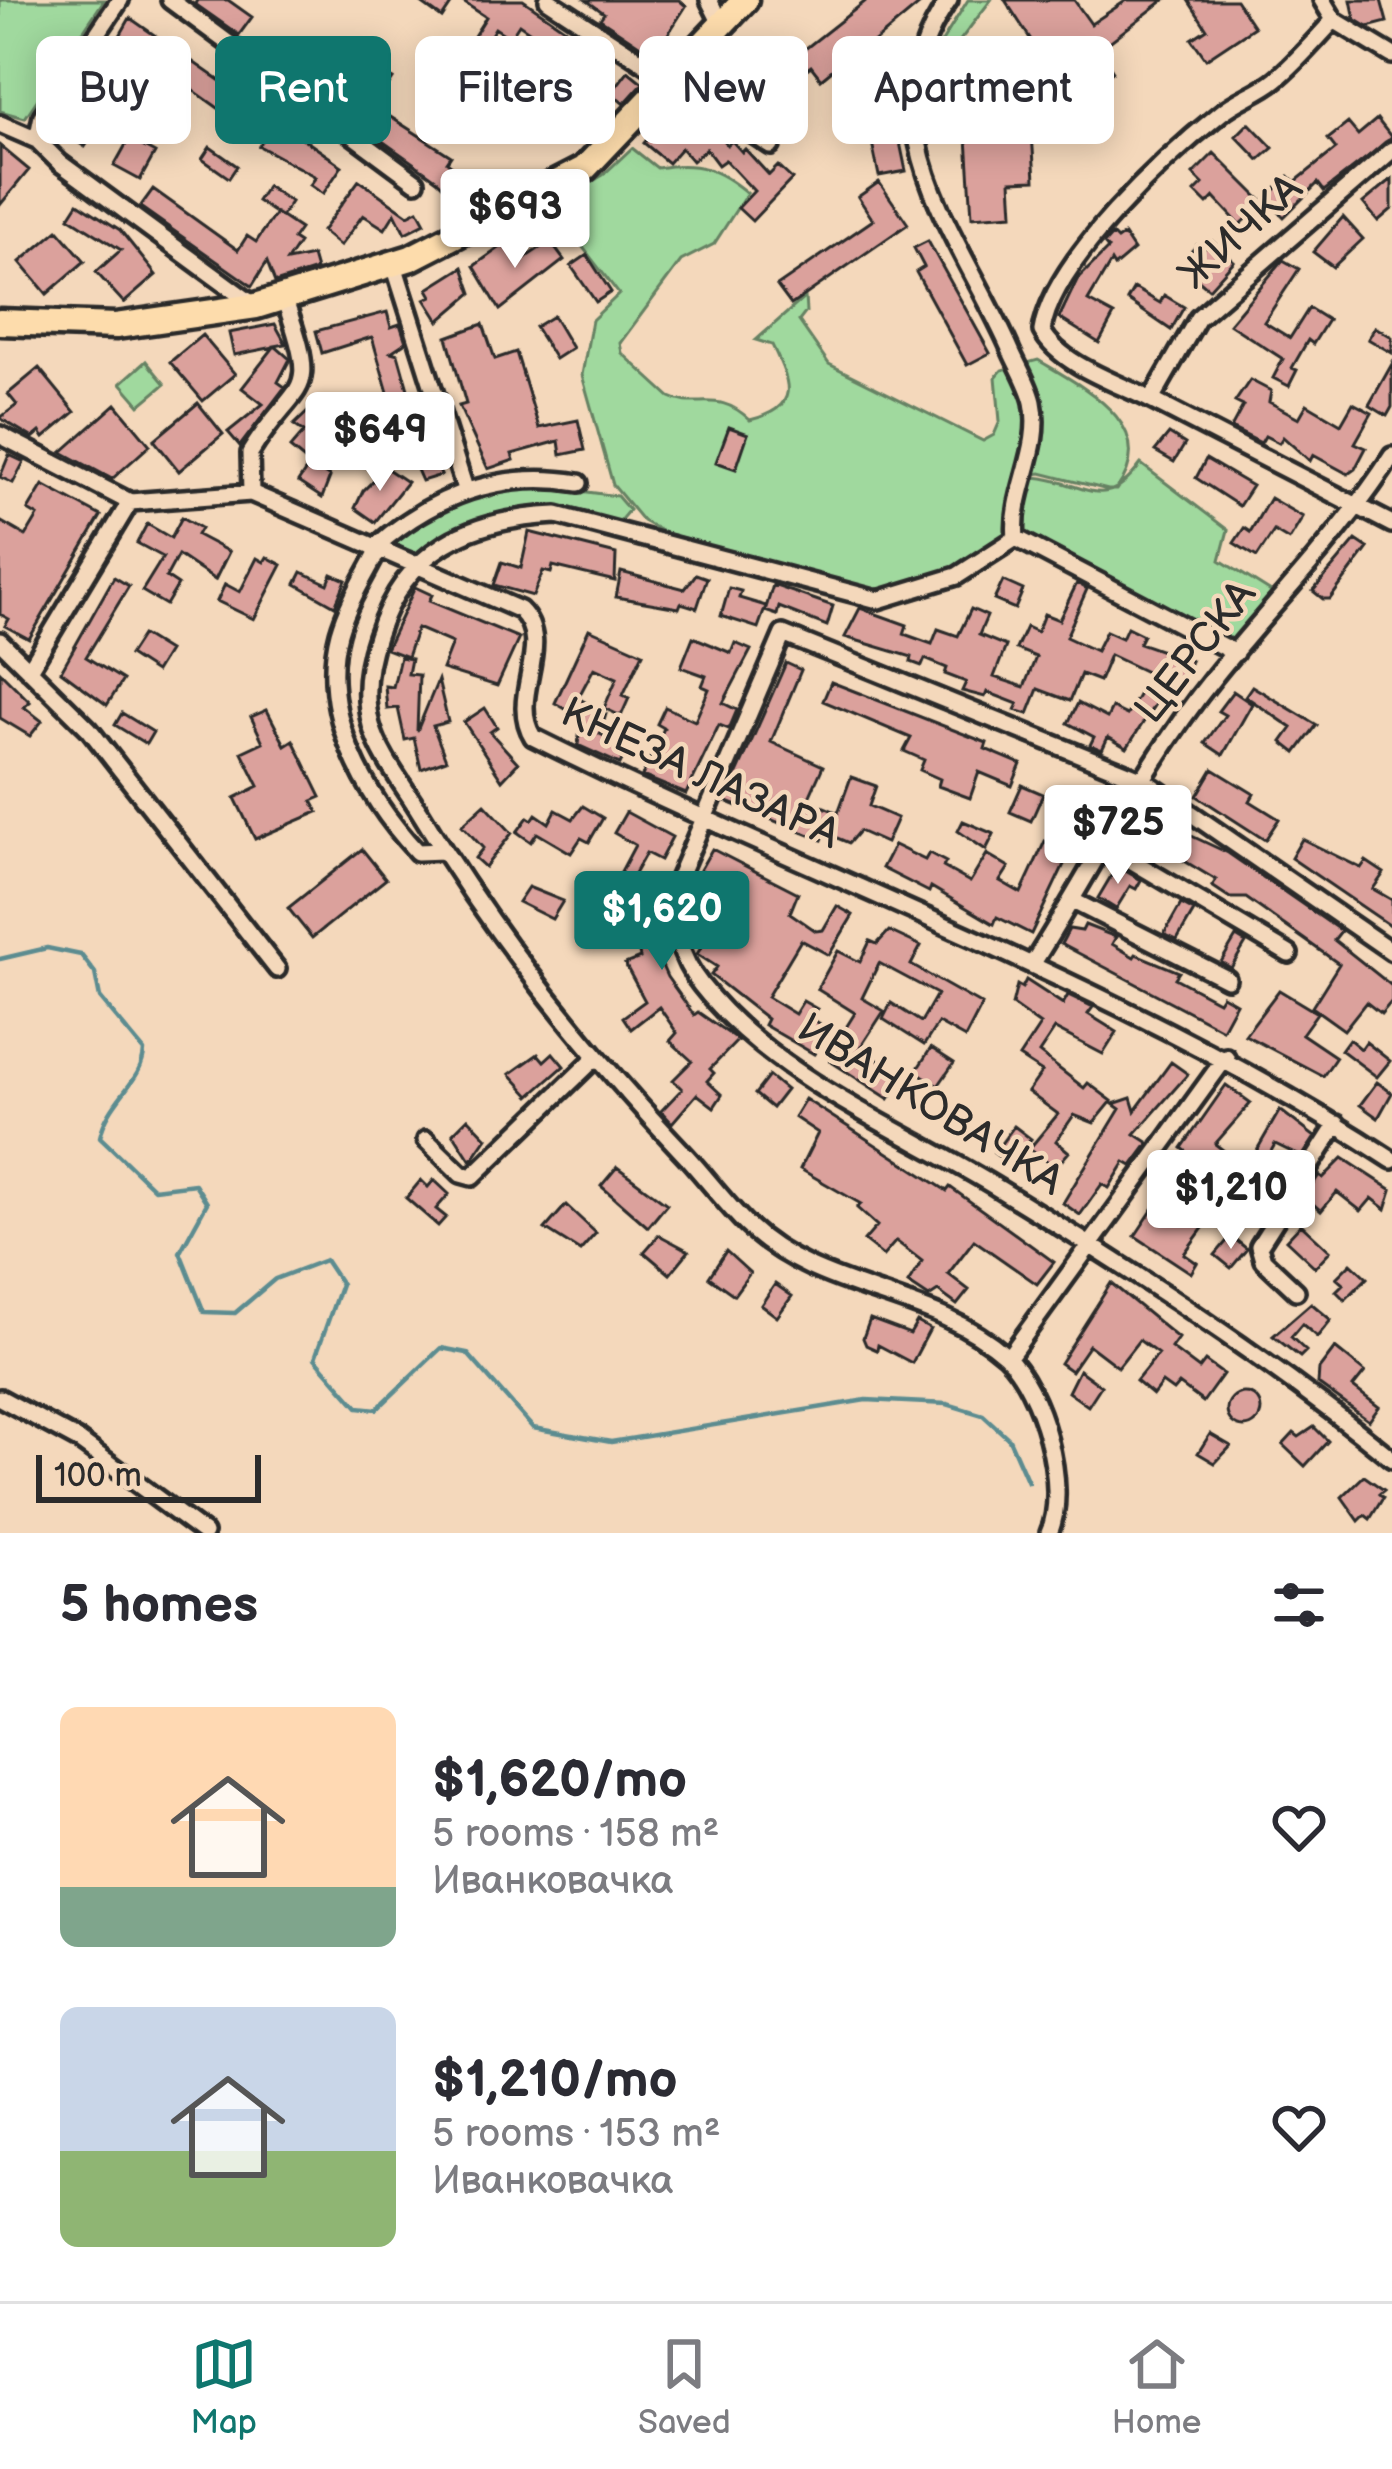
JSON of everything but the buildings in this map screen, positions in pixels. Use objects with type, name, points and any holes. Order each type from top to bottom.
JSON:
[{"type":"main road","points":[[711,36],[745,0]]},
{"type":"main road","points":[[0,322],[116,326],[285,301],[394,265],[566,181],[639,116]]},
{"type":"street","points":[[96,36],[120,0]]},
{"type":"street","points":[[170,0],[416,182]]},
{"type":"street","points":[[548,0],[639,61]]},
{"type":"street","points":[[709,0],[721,24]]},
{"type":"street","points":[[949,0],[932,26],[917,68],[918,154],[938,209],[1033,400],[1035,436],[1014,519],[1016,538]]},
{"type":"street","points":[[1322,0],[1334,20],[1392,56]]},
{"type":"street","points":[[1334,20],[1276,79],[1221,113],[1152,178],[1071,268],[1050,304],[1042,331],[1047,340],[1151,400],[1392,524]]},
{"type":"street","points":[[0,124],[36,140]]},
{"type":"street","points":[[41,144],[60,163],[256,306]]},
{"type":"street","name":"ЖИЧКА","points":[[1151,400],[1198,318],[1392,150]]},
{"type":"street","points":[[394,265],[465,489]]},
{"type":"street","points":[[251,493],[250,453],[293,401],[305,366],[285,301]]},
{"type":"street","points":[[0,435],[130,502],[29,670]]},
{"type":"street","name":"ЦЕРСКА","points":[[1033,963],[1143,780],[1235,653],[1358,508],[1392,456]]},
{"type":"street","points":[[444,851],[417,852],[398,831],[341,732],[332,672],[338,637],[376,548],[406,520],[465,489],[543,477],[579,483]]},
{"type":"street","name":"КНЕЗА ЛАЗАРА","points":[[130,502],[251,493],[520,610],[532,622],[536,636],[522,709],[533,737],[700,820],[1033,963],[1226,1057],[1392,1160]]},
{"type":"street","points":[[1016,538],[957,576],[878,600],[557,515],[511,517],[469,530],[413,564],[385,610],[366,670],[371,727],[444,851],[594,1059],[747,1225],[788,1259],[971,1330],[1008,1358],[1033,1394],[1048,1438],[1054,1481],[1049,1533]]},
{"type":"street","points":[[1016,538],[1235,653]]},
{"type":"street","name":"ИВАНКОВАЧКА","points":[[1143,780],[783,634],[678,871],[672,914],[691,971],[768,1049],[1088,1246],[1325,1404],[1392,1460]]},
{"type":"street","points":[[0,641],[89,729],[277,969]]},
{"type":"street","points":[[1143,780],[1392,952]]},
{"type":"street","points":[[1107,846],[1289,954]]},
{"type":"street","points":[[1073,901],[1227,979]]},
{"type":"street","points":[[1008,1358],[1226,1057]]},
{"type":"street","points":[[426,1140],[472,1177],[594,1059]]},
{"type":"street","points":[[1296,1291],[1263,1260],[1259,1246],[1337,1124]]},
{"type":"street","points":[[0,1397],[78,1440],[204,1533]]},
{"type":"green space","points":[[0,0],[104,0],[80,36],[36,36],[36,102],[25,118],[0,111]]},
{"type":"green space","points":[[968,0],[991,0],[963,36],[946,36]]},
{"type":"green space","points":[[632,148],[657,168],[706,168],[747,193],[714,244],[681,261],[620,343],[622,353],[670,397],[717,402],[750,420],[778,408],[785,401],[787,382],[772,345],[756,340],[805,297],[806,312],[799,321],[829,364],[983,441],[994,435],[1000,421],[996,377],[1002,370],[1038,360],[1077,383],[1112,412],[1124,429],[1130,447],[1128,467],[1116,490],[1041,473],[1020,477],[1007,539],[961,566],[877,592],[665,533],[643,521],[613,485],[582,375],[592,320],[619,294],[551,206],[603,175]]},
{"type":"green space","points":[[146,361],[165,384],[140,405],[121,383]]},
{"type":"green space","points":[[1141,464],[1228,530],[1220,560],[1279,597],[1235,641],[1020,533],[1020,509],[1034,477],[1104,492],[1128,480]]},
{"type":"green space","points":[[550,487],[617,496],[629,510],[618,523],[517,510],[475,522],[424,555],[393,546],[403,531],[439,508],[486,495]]},
{"type":"waterway","points":[[0,959],[47,948],[81,955],[95,973],[100,998],[144,1051],[138,1072],[110,1112],[100,1137],[154,1189],[195,1184],[207,1203],[180,1252],[204,1312],[235,1313],[275,1279],[325,1260],[341,1284],[315,1358],[358,1407],[377,1409],[441,1348],[467,1353],[533,1428],[611,1442],[866,1400],[947,1404],[983,1415],[1009,1439],[1028,1482]]}]
